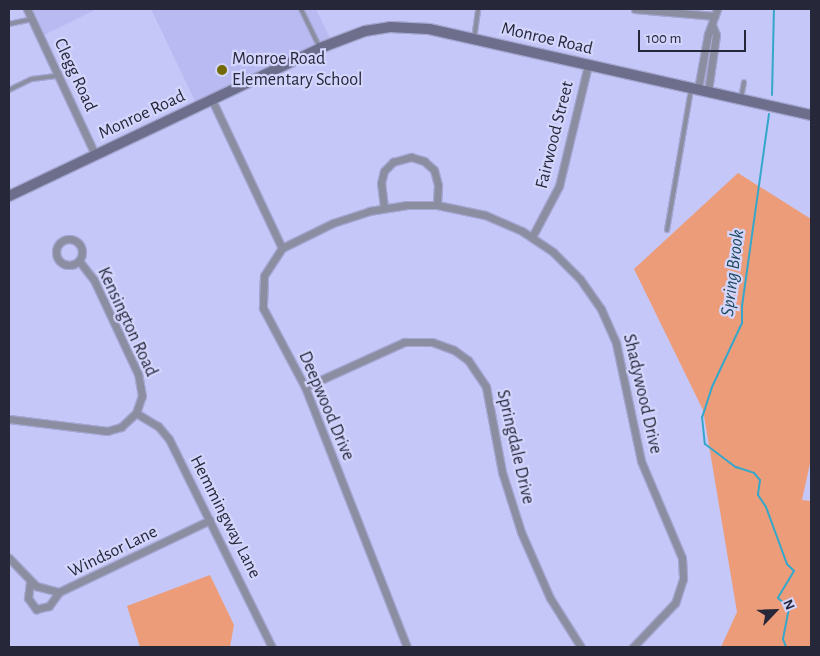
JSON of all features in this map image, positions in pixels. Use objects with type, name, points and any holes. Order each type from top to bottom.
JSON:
[{"type":"street","name":"Clegg Road","points":[[27,9],[95,154]]},
{"type":"street","points":[[635,9],[716,12],[713,27],[708,34],[699,89]]},
{"type":"street","name":"Monroe Road","points":[[9,196],[320,48],[365,32],[390,27],[429,29],[811,116]]},
{"type":"street","name":"Fairwood Street","points":[[532,237],[560,186],[588,65]]},
{"type":"street","points":[[212,100],[282,248]]},
{"type":"street","points":[[384,207],[381,183],[384,171],[393,162],[411,157],[424,160],[434,170],[438,185],[437,205]]},
{"type":"street","name":"Shadywood Drive","points":[[282,248],[340,220],[384,207],[437,205],[485,215],[532,237],[580,279],[613,333],[623,368],[642,461],[682,558],[682,579],[675,603],[633,647]]},
{"type":"street","name":"Deepwood Drive","points":[[282,248],[264,276],[263,308],[306,387],[407,647]]},
{"type":"street","name":"Kensington Road","points":[[79,261],[94,280],[138,374],[142,396],[136,413]]},
{"type":"street","name":"Springdale Drive","points":[[306,387],[404,342],[432,342],[454,350],[468,360],[486,386],[502,472],[521,532],[550,598],[581,647]]},
{"type":"street","points":[[9,419],[107,432],[121,427],[136,413]]},
{"type":"street","name":"Hemmingway Lane","points":[[136,413],[158,426],[169,439],[272,647]]},
{"type":"street","name":"Windsor Lane","points":[[9,558],[30,582],[59,592],[210,520]]},
{"type":"street","points":[[30,582],[28,598],[36,609],[49,606],[59,592]]},
{"type":"lane","points":[[301,9],[320,48]]},
{"type":"lane","points":[[474,39],[478,9]]},
{"type":"lane","points":[[9,24],[32,19]]},
{"type":"lane","points":[[9,90],[32,79],[58,76]]},
{"type":"lane","points":[[741,99],[744,82]]},
{"type":"lane","points":[[667,230],[699,89]]},
{"type":"shaded area","points":[[32,9],[97,9],[44,35]]},
{"type":"shaded area","name":"Monroe Road Elementary School","points":[[151,9],[316,9],[331,40],[195,101]]},
{"type":"shaded area","points":[[738,173],[811,219],[811,459],[802,500],[811,501],[811,647],[721,647],[737,612],[703,410],[634,269]]},
{"type":"shaded area","points":[[210,575],[234,625],[230,647],[140,647],[127,606]]},
{"type":"waterway","name":"Spring Brook","points":[[772,95],[774,9]]},
{"type":"waterway","name":"Spring Brook","points":[[769,114],[742,305],[742,323],[712,387],[702,417],[705,444],[736,467],[754,473],[760,480],[758,495],[766,507],[787,564],[794,571],[778,598],[789,608],[783,639],[786,647]]},
{"type":"place","name":"Monroe Road Elementary School","points":[[222,70]]}]
